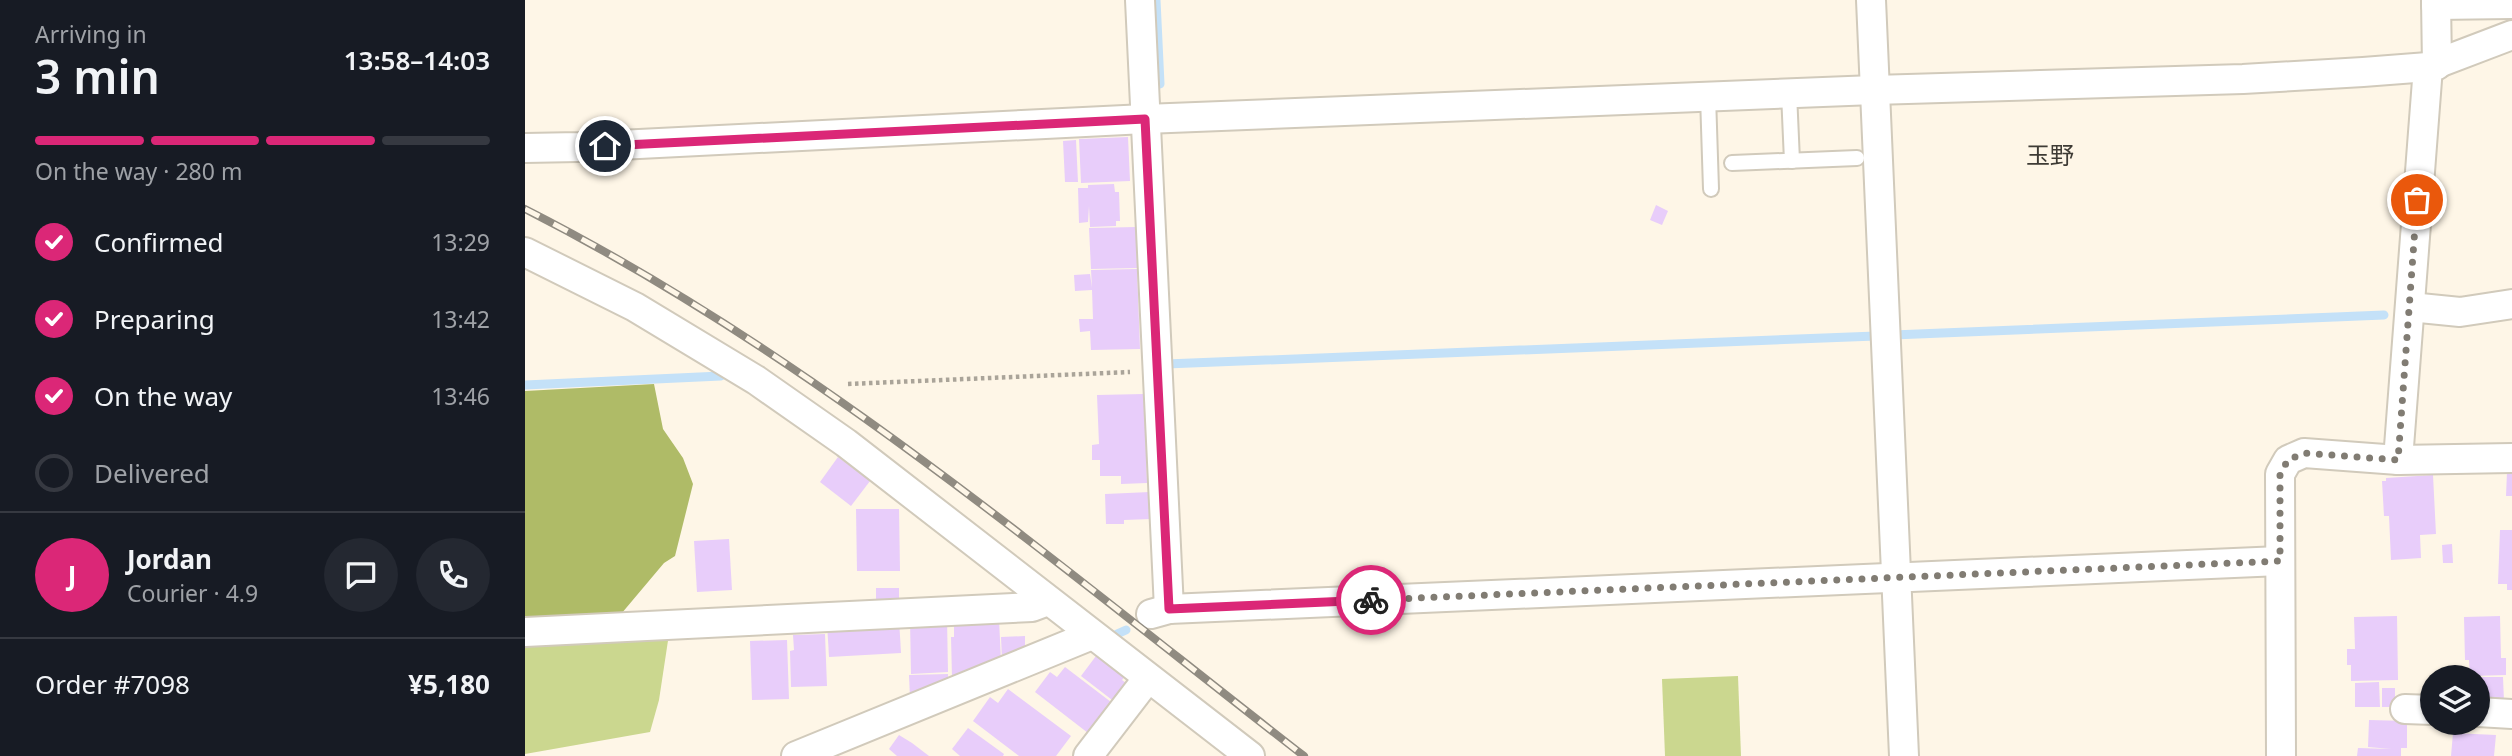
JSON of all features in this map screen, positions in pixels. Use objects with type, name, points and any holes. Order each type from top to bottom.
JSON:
[{"type":"street","points":[[1140,0],[1157,371],[1160,611],[2280,561]]},
{"type":"street","points":[[1871,0],[1904,756]]},
{"type":"street","points":[[2398,460],[2433,66],[2436,2],[2512,4]]},
{"type":"street","points":[[525,148],[1708,96],[2243,79],[2433,66],[2512,35]]},
{"type":"street","points":[[525,251],[635,307],[756,380],[846,443],[1250,756]]},
{"type":"street","points":[[2410,307],[2460,312],[2512,304]]},
{"type":"street","points":[[2281,756],[2280,474],[2288,460],[2304,453],[2398,460],[2512,458]]},
{"type":"street","points":[[525,632],[1032,607],[1048,601]]},
{"type":"street","points":[[796,756],[1092,635]]},
{"type":"street","points":[[1088,756],[1148,678]]},
{"type":"street","points":[[2490,713],[2512,714]]},
{"type":"lane","points":[[1790,93],[1792,161]]},
{"type":"lane","points":[[1708,96],[1711,189]]},
{"type":"lane","points":[[1732,163],[1857,158]]},
{"type":"path","points":[[848,384],[1157,371]]},
{"type":"green space","points":[[654,384],[663,429],[683,458],[693,484],[675,556],[664,563],[616,620],[525,626],[525,391]]},
{"type":"green space","points":[[669,634],[659,700],[650,732],[525,754],[525,640]]},
{"type":"green space","points":[[1738,676],[1741,756],[1665,756],[1662,679]]},
{"type":"building","points":[[1128,137],[1130,181],[1081,183],[1079,139]]},
{"type":"building","points":[[1076,140],[1078,182],[1065,182],[1063,141]]},
{"type":"building","points":[[1114,184],[1115,192],[1119,192],[1120,221],[1116,221],[1116,226],[1090,227],[1089,206],[1088,222],[1079,223],[1078,188]]},
{"type":"building","points":[[1656,205],[1668,211],[1662,225],[1650,220]]},
{"type":"building","points":[[1136,227],[1137,268],[1091,269],[1089,228]]},
{"type":"building","points":[[1137,269],[1140,349],[1091,350],[1090,331],[1080,332],[1079,319],[1093,319],[1092,290],[1075,291],[1074,275],[1090,274],[1092,288],[1091,270]]},
{"type":"building","points":[[1144,394],[1147,483],[1121,484],[1121,476],[1100,476],[1100,460],[1092,460],[1092,445],[1099,444],[1097,395]]},
{"type":"building","points":[[838,457],[870,481],[851,506],[820,482]]},
{"type":"building","points":[[2507,472],[2512,472],[2512,496],[2506,496]]},
{"type":"building","points":[[2433,475],[2436,534],[2420,535],[2421,558],[2391,560],[2389,516],[2384,516],[2382,481],[2386,481],[2386,478]]},
{"type":"building","points":[[1150,492],[1151,519],[1106,524],[1105,494]]},
{"type":"building","points":[[856,509],[899,509],[900,571],[857,571]]},
{"type":"building","points":[[2500,530],[2512,530],[2512,590],[2507,590],[2507,584],[2498,584]]},
{"type":"building","points":[[729,539],[732,590],[697,592],[694,541]]},
{"type":"building","points":[[2452,544],[2453,563],[2443,563],[2442,545]]},
{"type":"building","points":[[876,588],[899,588],[899,600],[876,600]]},
{"type":"building","points":[[2397,616],[2398,680],[2351,681],[2347,649],[2355,649],[2354,617]]},
{"type":"building","points":[[2500,616],[2501,658],[2506,658],[2506,675],[2490,675],[2490,665],[2469,665],[2469,660],[2465,660],[2464,617]]},
{"type":"building","points":[[899,619],[901,653],[829,657],[827,623]]},
{"type":"building","points":[[947,619],[948,672],[911,674],[910,620]]},
{"type":"building","points":[[999,619],[1001,661],[952,678],[951,637],[954,637],[954,625],[967,625],[966,620]]},
{"type":"building","points":[[825,634],[827,686],[791,687],[790,651],[794,650],[793,635]]},
{"type":"building","points":[[1025,636],[1025,649],[1002,660],[1001,637]]},
{"type":"building","points":[[787,640],[789,699],[752,700],[750,641]]},
{"type":"building","points":[[1099,652],[1127,674],[1122,680],[1130,686],[1116,703],[1081,676]]},
{"type":"building","points":[[1065,667],[1111,702],[1088,733],[1035,692],[1050,672],[1057,677]]},
{"type":"building","points":[[948,674],[948,685],[910,698],[909,675]]},
{"type":"building","points":[[2490,677],[2503,677],[2504,702],[2490,703]]},
{"type":"building","points":[[2379,682],[2380,707],[2355,707],[2355,683]]},
{"type":"building","points":[[2382,688],[2395,688],[2395,707],[2382,707]]},
{"type":"building","points":[[1008,689],[1071,736],[1056,756],[1019,756],[973,721],[990,697],[998,703]]},
{"type":"building","points":[[2369,720],[2407,721],[2407,748],[2401,748],[2401,756],[2357,756],[2358,748],[2391,749],[2368,747]]},
{"type":"building","points":[[968,728],[1004,754],[1003,756],[960,756],[952,749]]},
{"type":"building","points":[[899,735],[929,756],[897,756],[889,749]]},
{"type":"building","points":[[2453,735],[2496,735],[2494,756],[2451,756]]},
{"type":"waterway","points":[[1156,0],[1160,84]]},
{"type":"waterway","points":[[1893,335],[2384,315]]},
{"type":"waterway","points":[[1166,364],[1876,336]]},
{"type":"waterway","points":[[525,385],[721,376]]},
{"type":"waterway","points":[[1117,634],[1126,630]]},
{"type":"railway","points":[[525,209],[630,266],[731,328],[830,394],[1023,536],[1304,756]]},
{"type":"way so far","points":[[1371,600],[2280,561],[2280,474],[2288,460],[2304,453],[2398,460],[2417,200]]},
{"type":"district","name":"玉野","points":[[2050,156]]},
{"type":"route","points":[[605,146],[1145,119],[1169,609],[1371,600]]}]
